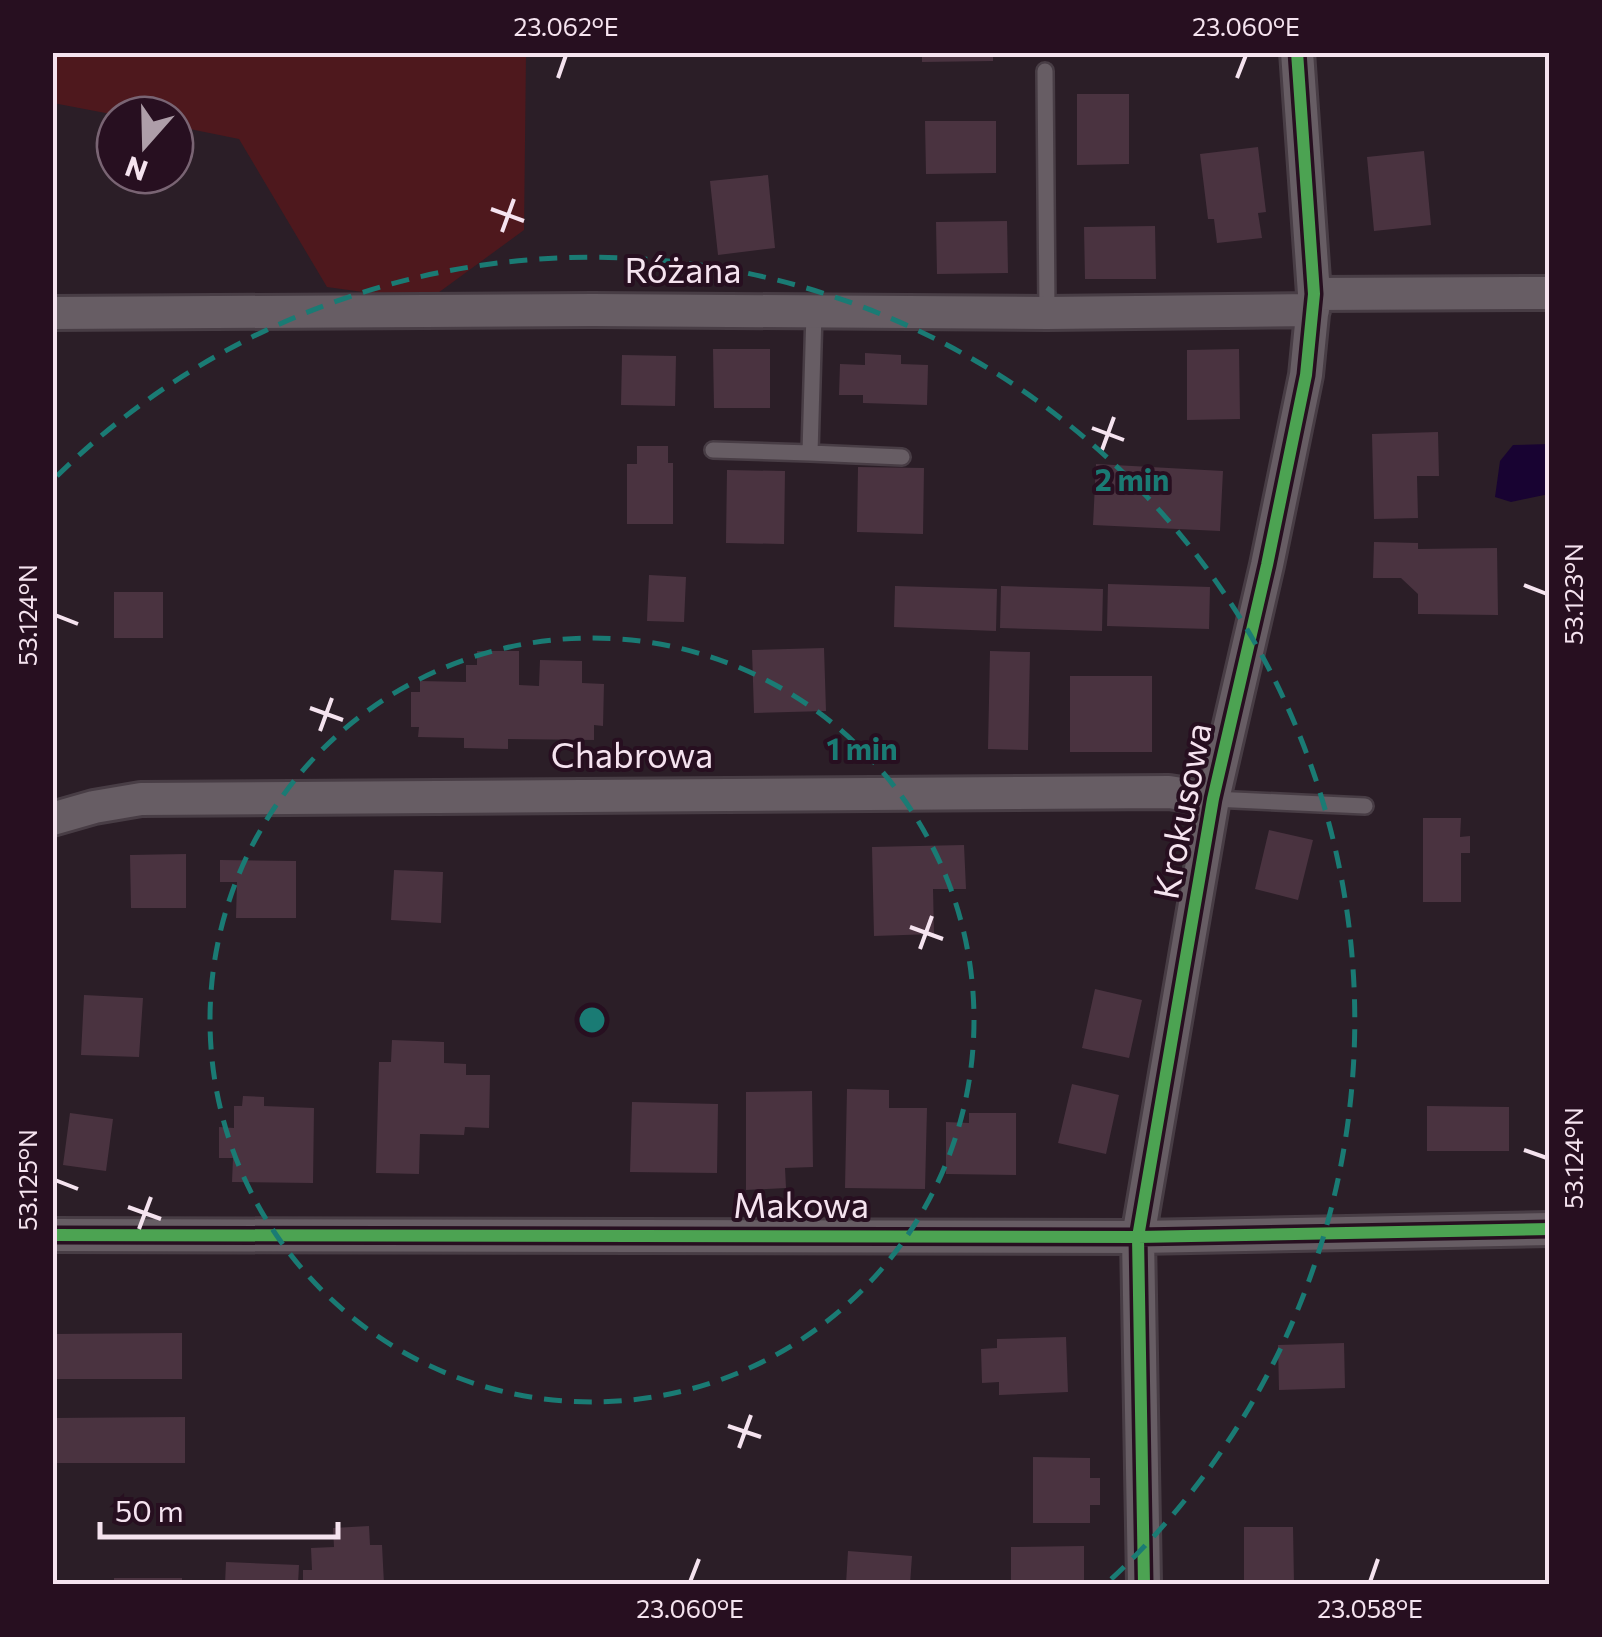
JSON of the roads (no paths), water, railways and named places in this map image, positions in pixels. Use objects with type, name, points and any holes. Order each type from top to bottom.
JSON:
[{"type":"street","name":"Krokusowa","points":[[1144,1584],[1138,1237],[1214,799],[1306,375],[1314,302],[1296,52]]},
{"type":"street","name":"Różana","points":[[52,313],[1047,313],[1550,293]]},
{"type":"street","name":"Chabrowa","points":[[52,819],[141,799],[1169,792],[1214,799]]},
{"type":"street","name":"Makowa","points":[[52,1236],[1138,1237],[1550,1230]]},
{"type":"lane","points":[[1046,72],[1047,313]]},
{"type":"lane","points":[[810,453],[814,312]]},
{"type":"lane","points":[[713,450],[902,456]]},
{"type":"lane","points":[[1214,799],[1364,806]]}]
